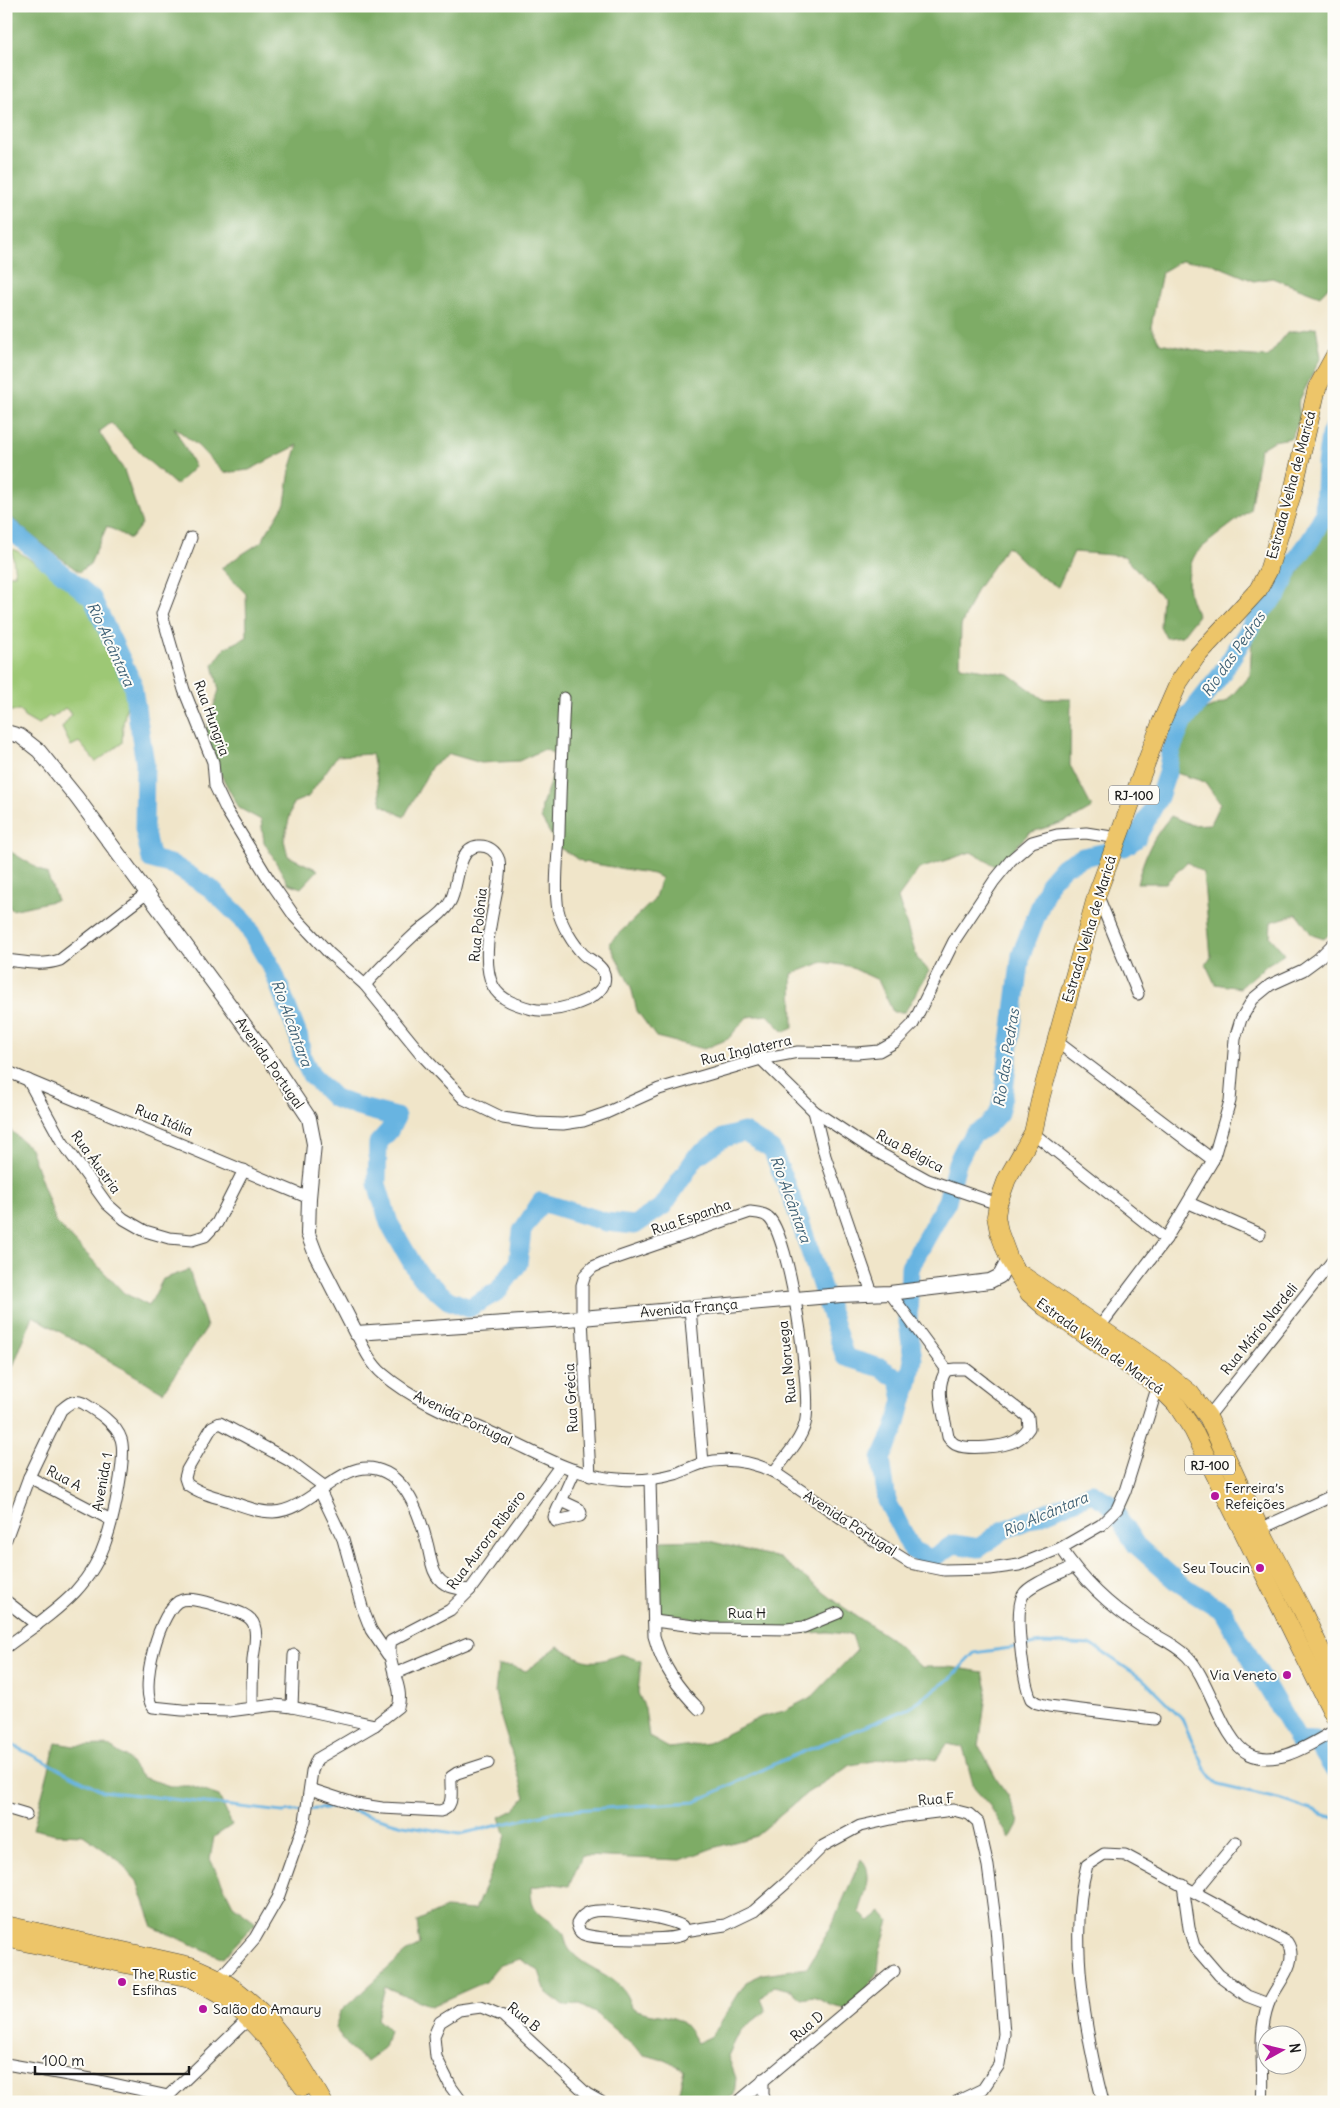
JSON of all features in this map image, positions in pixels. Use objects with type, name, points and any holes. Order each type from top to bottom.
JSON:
[{"type":"main road","name":"Estrada Velha de Maricá","points":[[1334,357],[1317,388],[1293,491],[1268,571],[1258,590],[1196,657],[1179,682],[1140,777],[1097,894],[1056,1041],[1033,1133],[1007,1179],[998,1204],[996,1216],[998,1232],[1012,1264],[1029,1293],[1040,1303],[1160,1379],[1190,1393],[1208,1417],[1260,1529],[1302,1610],[1334,1678]]},
{"type":"main road","name":"Estrada Velha de Maricá","points":[[1012,1264],[1160,1379],[1193,1430],[1334,1716]]},
{"type":"main road","points":[[6,1925],[191,1966],[219,1979],[237,1991],[259,2019],[299,2059],[323,2102]]},
{"type":"main road","points":[[6,1938],[190,1978],[259,2019],[267,2038],[294,2074],[311,2102]]},
{"type":"street","name":"Rua Hungria","points":[[191,538],[162,614],[184,690],[213,762],[215,786],[227,811],[268,878],[295,917],[365,986]]},
{"type":"street","name":"Rua Polônia","points":[[365,986],[389,957],[439,915],[450,902],[461,862],[469,850],[478,846],[495,852],[499,861],[498,884],[488,951],[488,972],[494,987],[505,999],[537,1011],[559,1009],[576,1004],[602,987],[605,980],[603,972],[598,965],[583,953],[570,937],[558,911],[557,867],[564,698]]},
{"type":"street","name":"Avenida Portugal","points":[[6,732],[20,736],[39,751],[77,798],[271,1061],[309,1118],[314,1144],[308,1234],[313,1248],[366,1352],[382,1373],[398,1385],[438,1408],[560,1466],[590,1476],[619,1480],[650,1479],[673,1474],[703,1463],[728,1460],[757,1464],[774,1472],[910,1563],[944,1570],[990,1570],[1019,1565],[1061,1548],[1102,1525],[1117,1509],[1125,1491],[1160,1379]]},
{"type":"street","name":"Rua Inglaterra","points":[[365,986],[422,1055],[464,1099],[503,1118],[536,1123],[563,1124],[584,1121],[606,1113],[659,1088],[761,1059],[798,1052],[857,1053],[879,1051],[895,1042],[913,1024],[954,941],[1011,860],[1032,842],[1057,835],[1086,833],[1118,838]]},
{"type":"street","points":[[6,960],[38,964],[60,960],[147,892]]},
{"type":"street","points":[[1097,894],[1138,994]]},
{"type":"street","points":[[1098,1329],[1166,1239],[1213,1160],[1230,1101],[1234,1039],[1240,1020],[1253,999],[1270,986],[1303,970],[1318,960],[1334,943]]},
{"type":"street","points":[[1056,1041],[1213,1160]]},
{"type":"street","name":"Rua Bélgica","points":[[761,1059],[814,1111],[870,1148],[928,1180],[998,1204]]},
{"type":"street","name":"Rua Itália","points":[[6,1071],[309,1198]]},
{"type":"street","name":"Rua Áustria","points":[[28,1080],[61,1140],[107,1204],[124,1219],[145,1230],[169,1238],[192,1240],[205,1236],[217,1223],[244,1170]]},
{"type":"street","points":[[814,1111],[825,1156],[872,1293]]},
{"type":"street","points":[[1033,1133],[1166,1239]]},
{"type":"street","points":[[1189,1203],[1260,1234]]},
{"type":"street","name":"Rua Espanha","points":[[582,1318],[582,1285],[585,1275],[593,1267],[750,1212],[760,1213],[769,1217],[779,1236],[795,1299]]},
{"type":"street","name":"Rua Mário Nardeli","points":[[1208,1417],[1334,1259]]},
{"type":"street","name":"Avenida França","points":[[356,1333],[582,1318],[841,1295],[890,1293],[990,1282],[1000,1276],[1012,1264]]},
{"type":"street","points":[[890,1293],[947,1370]]},
{"type":"street","name":"Rua Noruega","points":[[774,1472],[796,1443],[805,1424],[807,1400],[795,1299]]},
{"type":"street","points":[[690,1308],[703,1463]]},
{"type":"street","name":"Rua Grécia","points":[[582,1318],[590,1476]]},
{"type":"street","points":[[966,1369],[1028,1416],[1029,1428],[1023,1436],[1006,1444],[986,1447],[953,1444],[948,1437],[940,1388],[941,1377],[947,1370],[966,1369]]},
{"type":"street","name":"Avenida 1","points":[[6,1539],[29,1477],[61,1410],[70,1402],[77,1401],[83,1403],[115,1428],[121,1437],[123,1448],[106,1540],[88,1575],[74,1593],[37,1625],[6,1647]]},
{"type":"street","points":[[219,1979],[255,1938],[278,1898],[305,1821],[312,1771],[318,1759],[375,1724],[398,1706],[400,1697],[388,1655],[371,1630],[362,1607],[343,1538],[323,1489],[290,1461],[220,1423],[212,1427],[187,1470],[185,1478],[187,1484],[204,1493],[256,1510],[274,1512],[310,1498],[323,1489],[339,1478],[359,1468],[375,1468],[391,1474],[404,1488],[418,1516],[436,1576],[444,1584],[470,1590]]},
{"type":"street","name":"Rua Aurora Ribeiro","points":[[388,1655],[391,1641],[450,1610],[470,1590],[560,1466]]},
{"type":"street","points":[[562,1500],[574,1470]]},
{"type":"street","name":"Rua A","points":[[29,1477],[111,1520]]},
{"type":"street","points":[[650,1479],[654,1636],[658,1651],[668,1673],[684,1694],[699,1709]]},
{"type":"street","points":[[1260,1529],[1334,1495]]},
{"type":"street","points":[[1061,1548],[1073,1567],[1090,1587],[1113,1607],[1142,1628],[1173,1644],[1187,1656],[1202,1678],[1236,1742],[1248,1754],[1265,1759],[1300,1750],[1334,1731]]},
{"type":"street","points":[[1073,1567],[1031,1587],[1023,1594],[1019,1613],[1020,1637],[1030,1699],[1037,1703],[1113,1715],[1154,1719]]},
{"type":"street","points":[[252,1709],[256,1636],[254,1623],[239,1613],[206,1603],[182,1600],[176,1603],[163,1623],[152,1656],[148,1681],[150,1704],[153,1707],[229,1711],[252,1709],[275,1705],[292,1706],[375,1724]]},
{"type":"street","points":[[6,1601],[37,1625]]},
{"type":"street","name":"Rua H","points":[[654,1621],[710,1628],[787,1629],[804,1627],[838,1613]]},
{"type":"street","points":[[394,1674],[468,1643]]},
{"type":"street","points":[[292,1706],[294,1655]]},
{"type":"street","points":[[310,1789],[356,1804],[382,1808],[440,1811],[446,1810],[451,1804],[451,1777],[457,1773],[488,1763]]},
{"type":"street","points":[[6,1808],[26,1814]]},
{"type":"street","name":"Rua F","points":[[684,1931],[682,1926],[670,1921],[602,1910],[590,1912],[580,1917],[577,1924],[578,1930],[583,1934],[606,1937],[665,1939],[675,1938],[682,1935],[684,1931],[725,1925],[754,1911],[786,1883],[823,1846],[860,1826],[905,1816],[953,1810],[969,1814],[978,1822],[988,1866],[996,1927],[1004,2034],[999,2065],[983,2089],[956,2102]]},
{"type":"street","points":[[1195,1892],[1236,1842]]},
{"type":"street","points":[[1103,2102],[1089,2033],[1078,1961],[1080,1888],[1087,1864],[1104,1854],[1125,1855],[1287,1942],[1292,1950],[1292,1959],[1268,2004],[1263,2028],[1262,2102]]},
{"type":"street","points":[[1183,1886],[1194,1946],[1219,1975],[1247,1996],[1268,2004]]},
{"type":"street","name":"Rua D","points":[[738,2102],[763,2079],[796,2054],[894,1971]]},
{"type":"street","name":"Rua B","points":[[462,2102],[451,2087],[436,2057],[434,2036],[440,2022],[459,2010],[481,2007],[503,2016],[587,2094],[601,2102]]},
{"type":"street","points":[[6,2064],[91,2079],[167,2100],[242,2025],[259,2019]]},
{"type":"street","points":[[763,2079],[763,2095],[766,2102]]},
{"type":"green space","points":[[6,6],[1334,6],[1334,281],[1320,296],[1272,278],[1254,281],[1208,262],[1181,261],[1162,272],[1151,327],[1160,343],[1211,353],[1268,357],[1287,333],[1316,327],[1321,357],[1298,403],[1300,419],[1291,438],[1273,441],[1260,449],[1250,510],[1212,539],[1195,555],[1188,577],[1188,585],[1191,601],[1198,615],[1182,636],[1166,638],[1160,626],[1162,597],[1124,556],[1074,552],[1058,587],[1035,573],[1007,546],[977,589],[961,626],[960,666],[1009,674],[1043,699],[1071,699],[1070,765],[1092,808],[1073,819],[1029,833],[997,867],[971,852],[919,869],[898,898],[917,958],[929,971],[905,1012],[893,1012],[878,980],[848,966],[823,962],[792,974],[793,1028],[784,1032],[768,1015],[747,1017],[728,1039],[704,1049],[656,1037],[637,1011],[631,987],[609,943],[654,900],[661,878],[653,874],[583,862],[558,847],[541,818],[542,805],[559,757],[545,749],[519,761],[481,763],[450,754],[432,766],[404,817],[382,805],[372,754],[337,756],[308,797],[293,803],[284,840],[288,856],[318,870],[301,888],[288,883],[264,842],[261,820],[239,808],[220,773],[204,737],[219,690],[213,665],[225,648],[247,637],[246,594],[221,568],[261,542],[285,503],[290,470],[298,445],[249,470],[224,473],[198,446],[174,427],[195,467],[176,485],[146,459],[111,423],[99,432],[124,470],[142,524],[130,539],[107,526],[90,564],[79,572],[32,536],[6,513]]},
{"type":"green space","points":[[1334,426],[1334,930],[1324,939],[1312,935],[1297,914],[1271,922],[1270,937],[1285,954],[1268,964],[1240,988],[1215,984],[1206,965],[1211,957],[1203,873],[1187,862],[1166,883],[1137,883],[1143,864],[1158,832],[1171,816],[1192,825],[1210,824],[1220,803],[1205,782],[1173,772],[1180,741],[1198,713],[1227,701],[1250,675],[1252,637],[1297,575],[1324,531],[1326,464],[1330,435]]},
{"type":"green space","points":[[14,549],[88,601],[123,673],[128,699],[123,724],[122,743],[96,762],[79,742],[71,746],[62,728],[72,714],[65,708],[52,718],[49,716],[38,725],[24,717],[21,711],[6,711],[6,576],[15,574],[12,551]]},
{"type":"green space","points":[[6,846],[11,852],[47,874],[57,900],[12,910],[6,903]]},
{"type":"green space","points":[[6,1126],[30,1148],[56,1222],[124,1293],[149,1306],[163,1279],[189,1270],[207,1327],[163,1392],[33,1316],[6,1384]]},
{"type":"green space","points":[[705,1540],[779,1558],[843,1607],[891,1639],[921,1667],[949,1667],[983,1672],[987,1688],[979,1746],[997,1780],[1008,1795],[1019,1822],[1010,1839],[990,1806],[974,1788],[963,1747],[947,1744],[936,1760],[917,1756],[894,1757],[851,1765],[807,1793],[756,1836],[713,1848],[681,1860],[582,1856],[569,1886],[554,1884],[531,1887],[531,1897],[536,1909],[562,1931],[568,1947],[577,1957],[620,1986],[631,2007],[643,2012],[670,2017],[680,2021],[697,2043],[712,2036],[746,1982],[763,1974],[807,1968],[832,1925],[861,1859],[868,1871],[868,1878],[859,1913],[870,1921],[881,1912],[889,1921],[880,1950],[878,1971],[866,1990],[846,2009],[833,2006],[814,1997],[802,1999],[792,1990],[773,1986],[761,1999],[766,2011],[740,2031],[728,2056],[736,2078],[734,2095],[723,2102],[674,2102],[684,2069],[665,2060],[644,2055],[595,2013],[579,2005],[563,2006],[546,1992],[539,1971],[520,1959],[498,1966],[485,1982],[431,2006],[385,1987],[377,2019],[389,2030],[384,2048],[366,2061],[351,2050],[335,2028],[340,2012],[405,1953],[420,1945],[417,1921],[445,1908],[475,1910],[506,1836],[500,1817],[514,1810],[525,1797],[500,1715],[495,1692],[498,1666],[512,1666],[526,1671],[558,1646],[588,1661],[602,1660],[621,1654],[641,1661],[638,1693],[645,1708],[649,1737],[669,1748],[708,1743],[761,1717],[784,1711],[813,1696],[857,1650],[852,1635],[828,1632],[808,1633],[748,1623],[702,1621],[659,1612],[661,1541]]},
{"type":"green space","points":[[56,1743],[74,1746],[107,1745],[127,1758],[142,1777],[170,1786],[190,1786],[219,1796],[232,1825],[214,1837],[210,1859],[233,1905],[256,1922],[223,1958],[153,1927],[137,1881],[117,1859],[83,1835],[56,1834],[33,1829]]},
{"type":"waterway","name":"Rio das Pedras","points":[[1124,847],[1136,839],[1159,797],[1167,773],[1171,750],[1182,724],[1220,676],[1258,615],[1279,593],[1290,568],[1311,539],[1324,514],[1326,464],[1330,435],[1334,426]]},
{"type":"waterway","name":"Rio Alcântara","points":[[6,526],[92,598],[132,682],[145,763],[144,829],[151,859],[173,865],[210,888],[245,922],[273,970],[299,1038],[302,1057],[311,1075],[334,1098],[358,1107],[396,1117],[389,1131],[378,1143],[377,1184],[389,1223],[419,1275],[448,1300],[469,1308],[498,1291],[518,1264],[522,1231],[541,1202],[606,1222],[635,1225],[663,1206],[696,1157],[723,1138],[744,1132],[772,1150],[795,1206],[845,1357],[881,1368],[899,1380],[903,1400],[895,1429],[881,1459],[887,1501],[912,1550],[931,1559],[954,1544],[979,1548],[1002,1531],[1092,1493],[1109,1503],[1136,1545],[1179,1583],[1223,1611],[1298,1740],[1316,1741],[1334,1770]]},
{"type":"waterway","name":"Rio das Pedras","points":[[904,1398],[913,1360],[908,1322],[910,1267],[947,1201],[957,1163],[965,1147],[973,1135],[987,1126],[999,1113],[1004,1091],[1021,955],[1049,883],[1063,867],[1083,857],[1107,852]]},
{"type":"waterway","points":[[1024,1646],[1042,1643],[1092,1645],[1144,1680],[1181,1717],[1205,1768],[1218,1785],[1282,1800],[1334,1818]]},
{"type":"waterway","points":[[6,1742],[103,1791],[283,1812],[339,1807],[403,1825],[460,1834],[559,1811],[695,1802],[781,1761],[907,1709],[951,1678],[974,1653],[1018,1647]]},
{"type":"place","name":"Ferreira’s Refeições","points":[[1215,1496]]},
{"type":"place","name":"Seu Toucin","points":[[1260,1568]]},
{"type":"place","name":"Via Veneto","points":[[1287,1675]]},
{"type":"place","name":"The Rustic Esfihas","points":[[122,1982]]},
{"type":"place","name":"Salão do Amaury","points":[[203,2009]]}]
